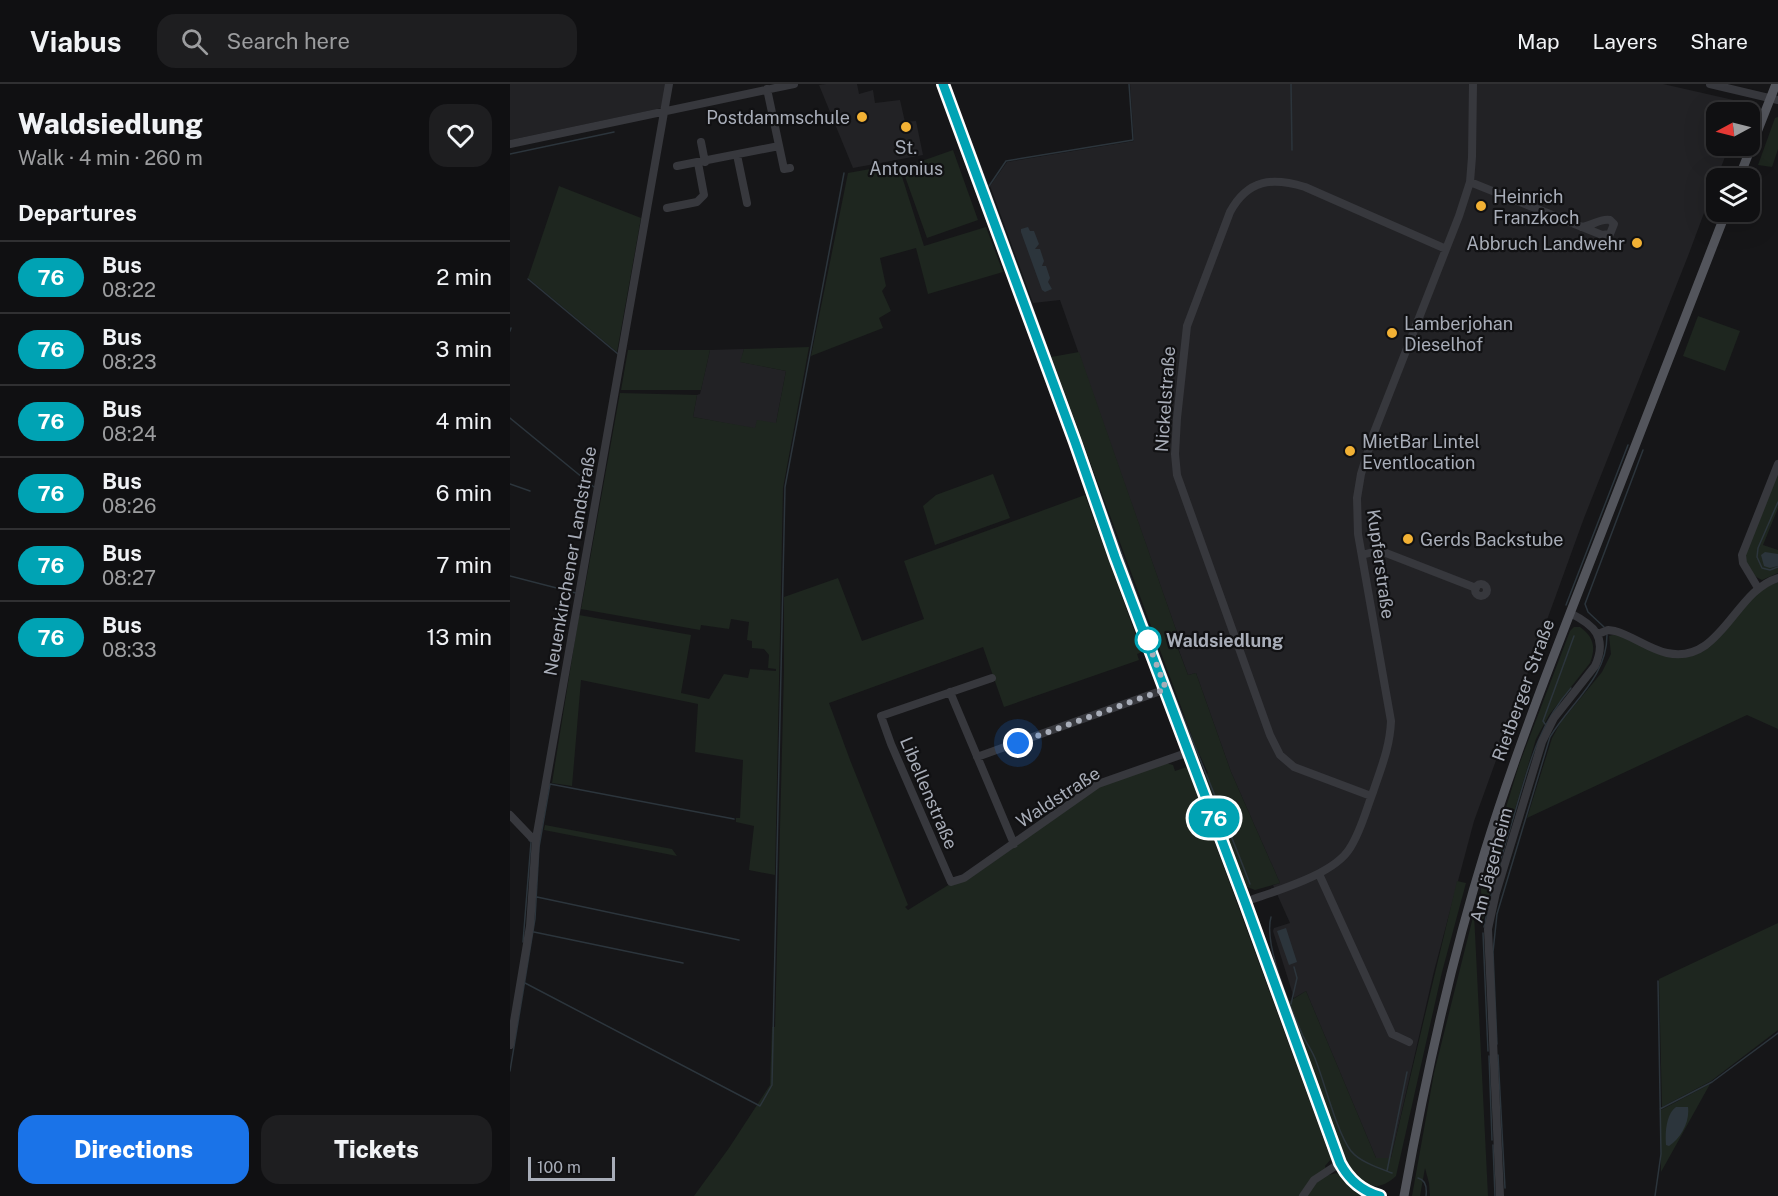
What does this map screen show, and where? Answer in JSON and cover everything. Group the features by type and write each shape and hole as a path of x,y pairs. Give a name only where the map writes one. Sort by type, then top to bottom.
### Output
{"main road":[{"path":"1743,168 1774,99 1776,84"},
{"name":"Rietberger Straße","path":"1404,1196 1435,1038 1468,907 1518,749 1722,222"}],"street":[{"name":"Neuenkirchener Landstraße","path":"510,1045 530,926 536,839 669,84"},
{"path":"510,144 765,88 794,84"},
{"path":"943,84 1115,557 1166,689 1340,1163 1345,1173 1360,1188 1381,1196"},
{"name":"Kupferstraße","path":"1245,902 1334,866 1350,849 1388,752 1391,721 1362,555 1357,498 1361,474 1373,435 1459,216 1470,182 1473,157 1473,84"},
{"path":"1710,84 1774,99"},
{"path":"765,88 784,169 790,168"},
{"path":"667,208 697,202 704,195 701,142"},
{"path":"677,166 779,146"},
{"path":"737,155 747,203"},
{"name":"Nickelstraße","path":"1371,796 1294,767 1280,755 1270,735 1177,475 1174,454 1184,345 1193,309 1230,212 1240,198 1262,183 1284,181 1305,187 1446,249"},
{"path":"1470,182 1582,227"},
{"path":"1758,588 1743,563 1742,555 1778,464"},
{"path":"1362,555 1373,552 1386,553 1476,588"},
{"path":"1570,613 1587,621 1598,634 1608,630 1615,631 1667,653 1678,654 1695,651 1711,642 1758,588 1778,578"},
{"name":"Am Jägerheim","path":"1500,1196 1488,941 1491,915 1542,742 1554,718 1595,666 1600,650 1598,634"},
{"path":"992,678 950,693 1014,844"},
{"path":"977,758 1166,689"},
{"name":"Libellenstraße","path":"950,693 881,716 951,882"},
{"name":"Waldstraße","path":"951,882 964,878 1098,784 1189,752"},
{"path":"510,815 532,838 536,839"},
{"path":"1319,874 1392,1034 1409,1042"},
{"path":"1303,1196 1314,1180 1340,1163"}],"shaded area":[{"path":"510,84 666,84 662,108 510,140"},
{"name":"Postdammschule","path":"857,84 859,94 873,90 875,103 900,100 905,122 916,121 923,155 853,168 819,85"},
{"path":"1130,84 1663,84 1742,102 1706,102 1706,156 1725,156 1721,168 1706,168 1706,208 1584,518 1474,821 1434,971 1391,1158 1376,1158 1306,991 1294,998 1273,931 1274,928 1290,923 1273,885 1280,883 1231,772 1196,673 1188,675 1177,645 1181,644 1060,300 1033,303 990,186 1007,162 1134,141"},
{"path":"1778,117 1778,149 1772,167 1758,165 1775,118"},
{"path":"953,150 978,220 927,238 902,168"},
{"path":"898,164 924,246 986,227 1003,272 928,294 916,248 880,258 886,286 882,291 891,311 879,318 883,328 811,356 848,173"},
{"path":"559,186 641,218 617,352 528,278"},
{"path":"1028,227 1030,231 1034,231 1039,244 1035,249 1040,249 1044,261 1042,266 1046,266 1050,278 1048,282 1052,289 1045,292 1042,290 1021,232 1021,229"},
{"path":"1698,316 1740,331 1725,371 1683,356"},
{"path":"809,347 783,488 775,875 749,870 754,826 736,822 736,818 740,818 743,760 695,752 698,704 581,680 572,786 552,783 579,615 691,635 681,693 709,699 724,674 748,678 750,669 776,671 776,669 768,668 769,655 764,649 752,648 752,641 747,640 749,622 731,619 729,629 701,625 700,630 581,609 620,393 697,395 693,417 755,428 757,420 776,423 786,371 740,362 744,349"},
{"path":"744,349 741,362 786,371 776,423 756,429 693,417 710,350"},
{"path":"628,350 710,350 701,390 621,390"},
{"path":"1079,352 1181,644 1177,646 1188,675 1196,673 1231,772 1280,883 1255,890 1247,887 1204,777 1208,773 1196,747 1051,357"},
{"path":"1778,469 1778,508 1763,545 1778,550 1778,573 1762,580 1748,570 1745,556 1751,531"},
{"path":"993,474 1010,518 935,545 923,506 936,495"},
{"path":"1085,495 1142,652 1137,654 1139,660 1004,707 983,647 829,703 908,905 905,907 908,910 950,884 966,881 1101,786 1166,763 1173,765 1175,771 1187,767 1331,1159 1325,1166 1328,1175 1337,1173 1361,1196 694,1196 770,1085 772,1027 775,1027 784,597 838,578 862,641 924,619 904,561"},
{"path":"1765,552 1778,554 1778,566 1770,568 1764,566 1761,555"},
{"path":"1778,582 1778,729 1747,715 1527,818 1552,738 1561,722 1602,672 1611,654 1609,636 1616,634 1653,651 1666,654 1692,655 1704,651 1715,642 1754,597"},
{"path":"1574,627 1580,627 1591,639 1592,658 1549,715 1536,739 1482,924 1481,889 1519,765 1570,631"},
{"path":"545,825 672,849 677,856 544,830"},
{"path":"1457,881 1466,883 1442,972 1396,1176 1381,1185 1366,1184 1354,1175 1344,1160 1285,1004 1306,991 1376,1158 1391,1158"},
{"path":"1474,913 1488,1196 1430,1196 1425,1168 1420,1196 1412,1196 1434,1073"},
{"path":"1778,923 1778,1030 1711,1081 1662,1107 1659,979"},
{"path":"1286,928 1297,962 1289,965 1277,931"},
{"path":"1710,1084 1661,1172 1661,1110"},
{"path":"1676,1107 1688,1107 1688,1118 1681,1134 1669,1146 1666,1145 1667,1124 1670,1114"}],"waterway":[{"path":"989,186 1006,161 1133,140 1129,84"},
{"path":"1291,84 1292,150"},
{"path":"951,118 1007,270"},
{"path":"510,154 614,132"},
{"path":"969,136 1158,652 1250,884"},
{"path":"525,983 760,1106 772,1085 785,487 844,173"},
{"path":"1008,275 1031,338"},
{"path":"528,279 618,354"},
{"path":"1047,380 1069,440"},
{"path":"510,418 594,487"},
{"path":"1566,605 1628,445"},
{"path":"1072,448 1087,489"},
{"path":"1604,627 1588,612 1585,604 1643,450"},
{"path":"510,484 530,491"},
{"path":"1089,494 1094,507"},
{"path":"1778,502 1758,548 1757,557 1762,568 1770,570 1778,567"},
{"path":"510,576 576,593"},
{"path":"1497,1044 1493,952 1497,914 1550,737 1595,677 1601,664 1607,635"},
{"path":"1545,724 1543,721 1574,636"},
{"path":"1484,927 1497,873 1534,750 1549,718 1571,688"},
{"path":"1188,765 1203,805"},
{"path":"510,1071 535,919 539,847 550,784 734,819"},
{"path":"1205,811 1244,917"},
{"path":"523,942 531,842 529,840"},
{"path":"537,897 739,940"},
{"path":"1271,917 1271,944 1285,994 1315,1058 1341,1133 1355,1155 1392,1173"},
{"path":"1247,925 1330,1153"},
{"path":"534,932 683,963"},
{"path":"1483,933 1488,1051"},
{"path":"1291,1004 1297,978 1294,967"},
{"path":"1655,1196 1661,1154 1658,981"},
{"path":"1660,1109 1712,1082 1778,1033"},
{"path":"1498,1055 1505,1188"},
{"path":"1489,1056 1492,1140"},
{"path":"1387,1171 1407,1072"},
{"path":"1493,1145 1495,1196"},
{"path":"1418,1178 1425,1185 1426,1196"}],"bus line":[{"name":"76","path":"943,84 1115,557 1340,1163 1345,1173 1360,1188 1380,1196"}],"place":[{"name":"Postdammschule","path":"862,117"},
{"name":"St. Antonius","path":"906,127"},
{"name":"Heinrich Franzkoch","path":"1481,206"},
{"name":"Abbruch Landwehr","path":"1637,243"},
{"name":"Lamberjohan Dieselhof","path":"1392,333"},
{"name":"MietBar Lintel Eventlocation","path":"1350,451"},
{"name":"Gerds Backstube","path":"1408,539"},
{"name":"Waldsiedlung","path":"1148,640"}],"route":[{"path":"1018,743 1166,689 1144,632 1148,640"}]}
